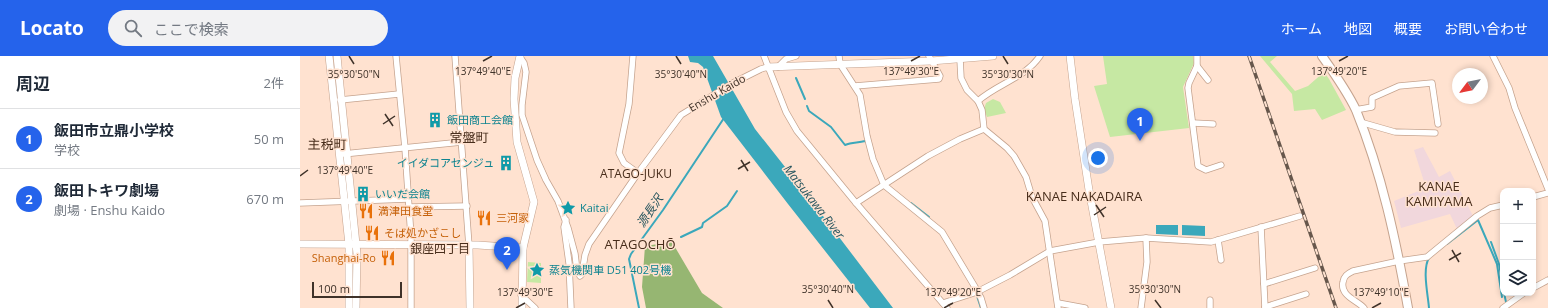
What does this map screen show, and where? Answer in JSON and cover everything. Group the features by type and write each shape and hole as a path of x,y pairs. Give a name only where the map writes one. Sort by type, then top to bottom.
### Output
{"main road":[{"path":"1322,56 1338,78 1360,122 1388,208 1408,308"}],"street":[{"path":"329,56 343,154 352,245 349,308"},
{"path":"336,56 343,154"},
{"path":"396,56 409,207 411,245 410,308"},
{"path":"455,56 467,206 470,308"},
{"path":"520,56 524,63 526,72 522,115 546,180 558,201 566,220 564,227 569,263 571,308"},
{"path":"520,56 515,78 514,99 516,135 523,166 534,202 523,248 521,295 522,308"},
{"path":"633,56 629,104 619,153 624,163 638,173"},
{"path":"764,56 786,112 798,131 856,203 947,308"},
{"path":"778,67 786,59 796,56"},
{"path":"839,56 840,64 860,95 867,136 873,159 884,185 942,232 981,298 984,308"},
{"path":"768,67 930,58 960,59 993,56"},
{"path":"978,101 987,93 1032,66 1040,56"},
{"path":"1070,56 1075,99 1111,308"},
{"path":"1197,56 1198,66 1208,80"},
{"path":"1493,56 1509,88 1515,108 1548,189"},
{"path":"855,86 939,79 940,76 930,58"},
{"path":"960,59 961,78 967,90 978,101 982,110 984,129 1007,148 1018,162 1026,176 1032,196 1045,220 1058,305 1085,308"},
{"path":"1198,66 1189,82 1188,88 1198,166 1206,170 1221,165"},
{"name":"Enshu Kaido","path":"566,220 575,254 577,271 580,276 582,274 585,255 589,244 638,173 681,115 733,83 760,69 768,67"},
{"path":"1355,110 1372,107 1372,98 1399,86 1432,83 1438,124"},
{"path":"340,100 399,94"},
{"path":"1360,122 1395,132 1435,133"},
{"path":"1193,123 1213,124"},
{"path":"856,203 928,156 960,139 984,129"},
{"path":"343,154 462,142"},
{"path":"1536,196 1548,193"},
{"path":"300,203 408,199"},
{"path":"409,207 467,206"},
{"path":"1364,308 1359,302 1347,296 1344,291 1343,280 1346,274 1353,271 1399,261 1427,257 1477,216 1490,208 1500,206"},
{"path":"943,303 977,292 1010,275 1050,251 1099,242 1146,238 1211,242 1300,216"},
{"path":"1261,227 1265,308 1306,294"},
{"path":"1141,308 1147,262 1146,238"},
{"path":"1218,240 1221,260"},
{"path":"300,244 523,248"},
{"path":"352,245 357,254 356,308"},
{"path":"1264,284 1315,268"},
{"path":"1536,286 1548,280"},
{"path":"521,295 535,308"},
{"path":"1503,308 1520,296"},
{"path":"1210,300 1210,308"}],"shaded area":[{"path":"1423,147 1439,177 1450,171 1473,216 1457,229 1450,214 1401,228 1394,201 1426,188 1414,150"}],"green space":[{"path":"1103,56 1193,56 1194,63 1183,87 1189,128 1110,137 1094,86 1107,84"},
{"path":"1260,56 1277,56 1270,62 1295,91 1308,86 1324,72 1346,110 1322,120 1315,109 1294,111 1292,94"},
{"path":"993,99 1000,102 1006,113 987,117 984,109 986,103"},
{"path":"672,242 702,293 723,308 646,308 642,287 645,246"},
{"path":"528,262 541,263 541,283 527,282"}],"water":[{"path":"688,56 713,56 755,129 893,308 870,308 721,117 703,67 698,63 690,62"},
{"path":"1156,225 1178,225 1178,235 1156,234"},
{"path":"1182,225 1205,226 1205,236 1182,235"}],"waterway":[{"path":"796,78 805,99"},
{"path":"807,106 809,111 831,127 845,145 850,143 866,142"},
{"name":"源長沢","path":"639,308 629,259 631,254 663,210 724,118"},
{"path":"681,237 702,227 703,223 727,206 737,191"},
{"path":"911,203 929,217"},
{"path":"1447,244 1478,220 1497,264 1502,297"},
{"path":"1491,242 1500,269"},
{"path":"1429,258 1426,269 1429,308"},
{"path":"977,296 981,308"},
{"path":"1505,296 1506,302"}],"railway":[{"path":"1249,56 1336,308"}],"place":[{"name":"飯田商工会館","path":"435,120"},
{"name":"飯田市立鼎小学校","path":"1140,141"},
{"name":"イイダコアセンジュ","path":"506,163"},
{"name":"いいだ会館","path":"363,194"},
{"name":"Kaitai","path":"568,208"},
{"name":"満津田食堂","path":"366,211"},
{"name":"三河家","path":"484,218"},
{"name":"そば処かざこし","path":"372,233"},
{"name":"Shanghai-Ro","path":"388,258"},
{"name":"飯田トキワ劇場","path":"507,270"},
{"name":"蒸気機関車 D51 402号機","path":"537,270"}],"district":[{"name":"常盤町","path":"469,137"},
{"name":"主税町","path":"327,144"},
{"name":"ATAGO-JUKU","path":"636,174"},
{"name":"KANAE KAMIYAMA","path":"1439,194"},
{"name":"KANAE NAKADAIRA","path":"1084,196"},
{"name":"ATAGOCHŌ","path":"640,244"},
{"name":"銀座四丁目","path":"440,249"}],"water label":[{"name":"Matsukawa River","path":"814,202"}]}
